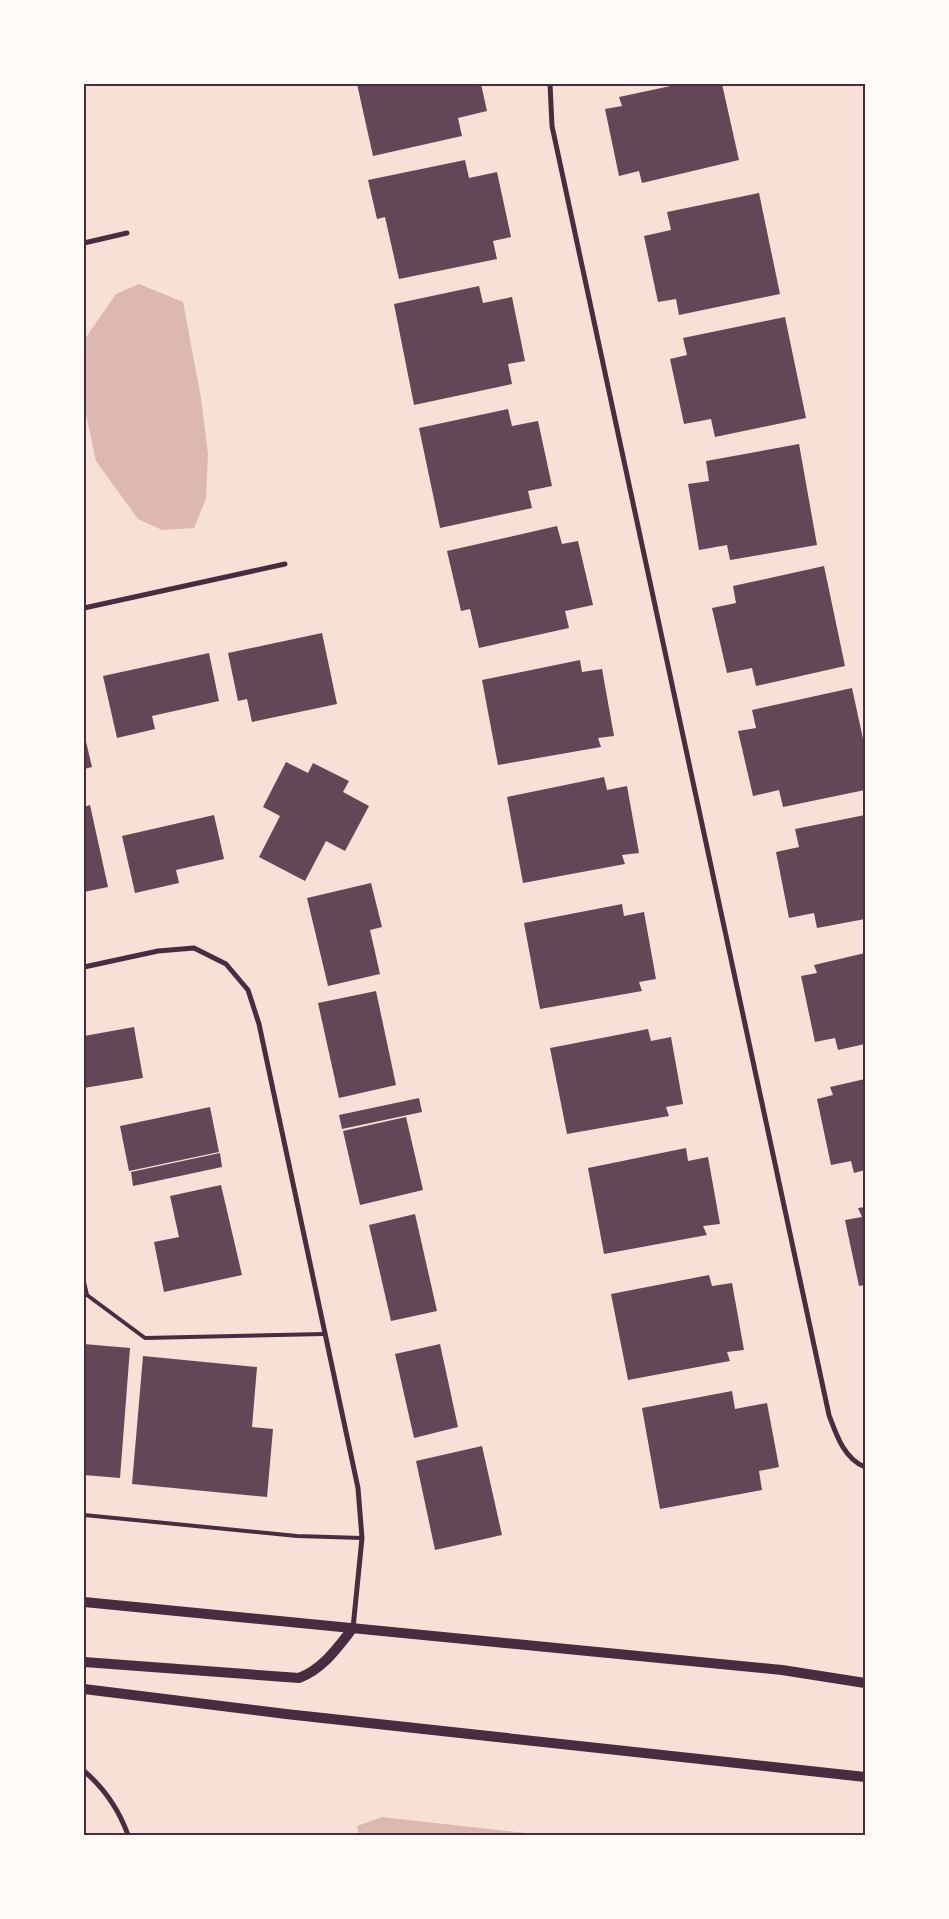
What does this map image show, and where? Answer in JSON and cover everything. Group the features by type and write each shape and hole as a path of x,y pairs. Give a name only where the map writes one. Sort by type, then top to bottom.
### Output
{"main road":[{"path":"84,1602 782,1670 865,1683"},
{"path":"84,1662 299,1678 313,1673 325,1662 353,1628"},
{"path":"84,1689 286,1714 865,1777"}],"street":[{"path":"550,84 549,99 554,136 829,1414 842,1445 850,1458 865,1467"},
{"path":"84,243 127,233"},
{"path":"84,608 285,564"},
{"path":"84,967 158,951 194,948 226,964 248,990 259,1024 358,1488 362,1538 353,1628"},
{"path":"84,1771 99,1784 123,1822 128,1835"}],"lane":[{"path":"84,1282 85,1295 145,1338 325,1334"},
{"path":"84,1515 297,1536 362,1538"}],"shaded area":[{"path":"139,284 183,302 201,398 208,454 206,499 194,528 162,530 138,519 96,461 84,405 84,340 116,294"},
{"path":"382,1817 544,1835 359,1835 357,1826"}],"building":[{"path":"357,84 481,84 487,111 458,118 462,136 373,156"},
{"path":"680,84 722,84 739,160 642,183 639,171 619,176 605,109 622,106 619,97"},
{"path":"465,160 469,178 497,172 511,237 493,241 497,259 399,279 385,217 377,219 368,180"},
{"path":"759,193 780,294 679,315 676,299 658,302 644,236 671,230 667,212"},
{"path":"479,286 483,303 512,297 525,361 508,364 512,384 414,405 394,304"},
{"path":"785,317 806,418 715,437 711,419 684,424 670,359 687,355 683,338"},
{"path":"508,409 512,426 538,421 552,486 528,491 532,508 440,528 419,428"},
{"path":"799,444 817,545 730,560 727,545 699,550 688,484 709,481 706,461"},
{"path":"557,526 562,544 578,541 593,605 565,611 569,628 479,648 470,609 461,611 447,551"},
{"path":"824,566 845,666 756,686 752,668 727,673 712,608 736,603 733,586"},
{"path":"322,633 337,704 252,722 247,699 238,701 228,653"},
{"path":"209,653 219,701 152,716 155,729 117,738 103,676"},
{"path":"580,660 582,672 602,669 614,736 598,738 601,747 498,765 482,680"},
{"path":"852,688 865,748 865,790 783,807 779,790 753,796 738,731 756,728 752,710"},
{"path":"84,733 92,767 84,769"},
{"path":"286,762 308,773 313,763 349,781 343,792 369,806 345,851 326,841 305,881 259,857 280,816 263,807"},
{"path":"604,777 607,790 627,786 639,853 622,855 625,864 523,883 507,797"},
{"path":"90,805 108,887 84,892 84,807"},
{"path":"214,815 224,859 176,870 179,883 135,893 122,836"},
{"path":"865,815 865,919 817,928 814,913 789,918 776,852 799,847 795,829"},
{"path":"371,883 382,927 370,930 380,974 328,986 307,898"},
{"path":"622,904 624,916 644,912 656,979 639,982 642,991 540,1009 524,923"},
{"path":"865,953 865,1044 838,1050 835,1038 815,1042 801,976 817,973 814,965"},
{"path":"376,991 396,1085 339,1098 318,1003"},
{"path":"134,1027 143,1078 84,1088 84,1036"},
{"path":"648,1029 651,1041 671,1037 683,1104 666,1107 669,1116 567,1134 550,1048"},
{"path":"865,1079 865,1170 854,1173 851,1161 831,1165 817,1099 833,1095 830,1087"},
{"path":"419,1098 422,1112 342,1129 339,1115"},
{"path":"210,1107 219,1152 129,1171 120,1126"},
{"path":"406,1117 423,1190 360,1205 343,1131"},
{"path":"686,1148 688,1161 708,1157 720,1224 703,1226 707,1235 604,1254 588,1168"},
{"path":"220,1153 222,1167 133,1186 131,1172"},
{"path":"221,1185 242,1275 164,1292 154,1242 179,1237 170,1196"},
{"path":"865,1207 865,1285 859,1286 845,1220 862,1217 858,1208"},
{"path":"415,1214 437,1311 391,1321 369,1225"},
{"path":"709,1275 712,1286 732,1283 744,1350 727,1352 730,1361 628,1380 611,1294"},
{"path":"84,1344 130,1348 120,1478 84,1475"},
{"path":"440,1344 458,1427 414,1438 395,1354"},
{"path":"143,1356 257,1367 252,1427 273,1429 267,1497 132,1484"},
{"path":"732,1391 735,1409 767,1403 779,1467 759,1471 762,1490 660,1509 642,1408"},
{"path":"482,1446 502,1535 435,1550 416,1461"}]}
